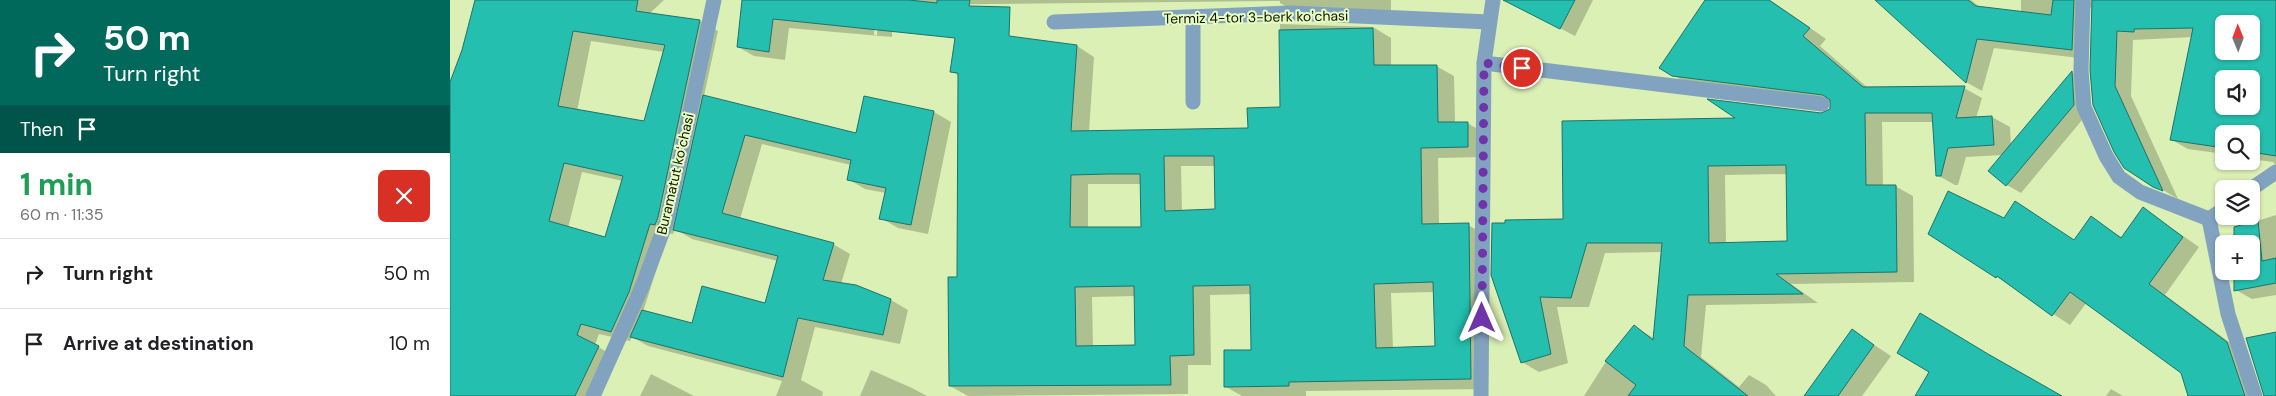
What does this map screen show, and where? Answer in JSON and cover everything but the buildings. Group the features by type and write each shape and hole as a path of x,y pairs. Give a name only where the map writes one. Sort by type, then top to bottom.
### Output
{"street":[{"name":"Buramatut koʻchasi","path":"593,396 642,287 667,220 714,0"},
{"path":"1481,396 1484,63 1493,0"},
{"path":"2083,0 2081,70 2084,107 2106,156 2119,177 2140,192 2209,219"},
{"name":"Termiz 4-tor 3-berk koʼchasi","path":"1054,22 1290,13 1489,22"},
{"path":"1193,17 1193,102"},
{"path":"1484,63 1822,104"},
{"path":"2260,184 2276,172"},
{"path":"2209,219 2215,215"},
{"path":"2209,219 2228,314 2255,396"}],"route":[{"path":"1482,318 1484,63 1522,68"}]}
